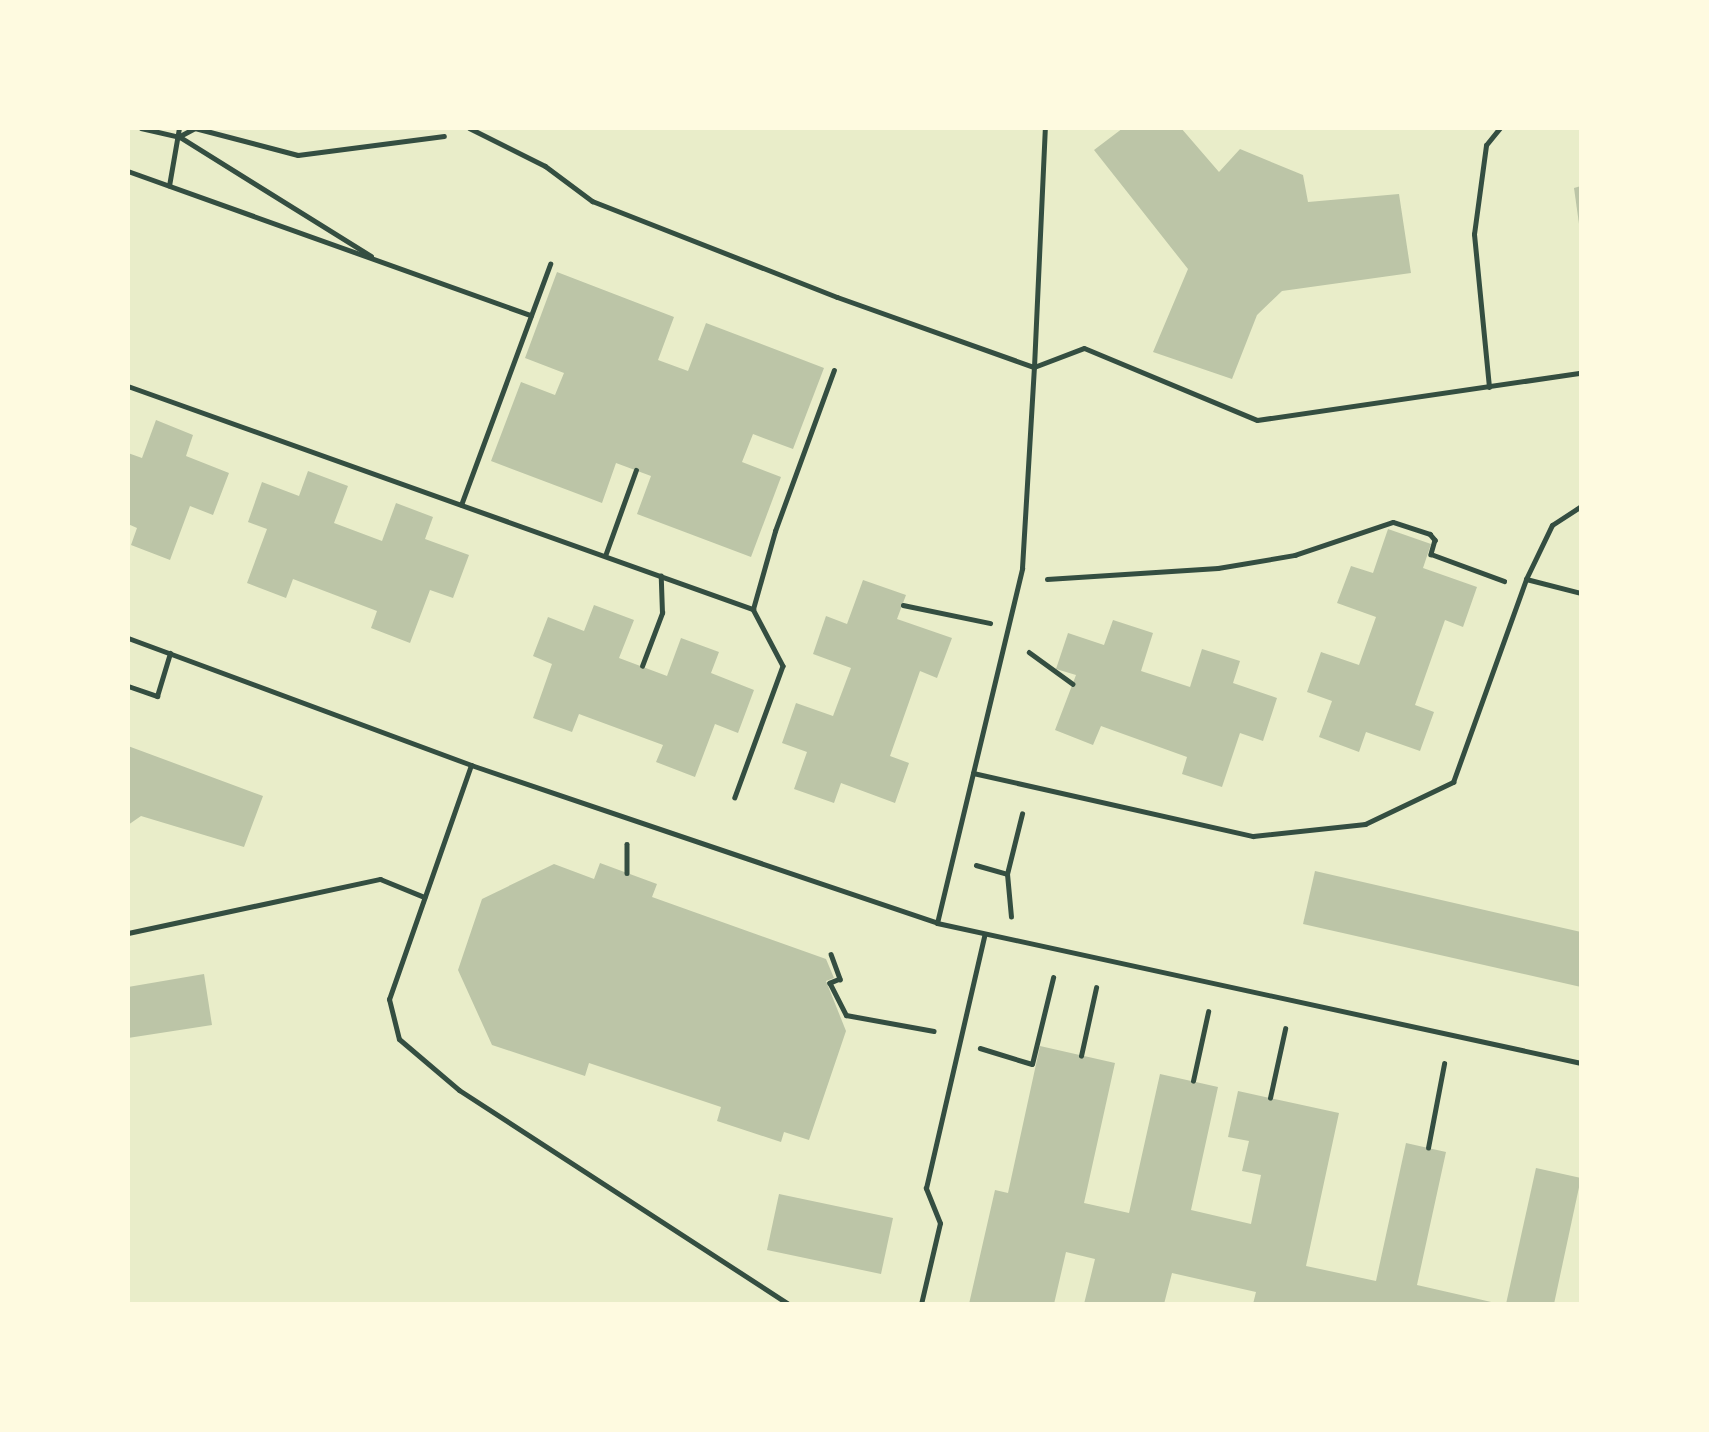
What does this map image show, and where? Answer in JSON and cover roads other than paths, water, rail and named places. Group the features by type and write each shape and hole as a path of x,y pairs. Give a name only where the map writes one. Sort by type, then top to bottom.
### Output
{"lane":[{"path":"470,128 545,166 592,201 837,297 1034,367 1084,348 1257,421 1581,373"},
{"path":"937,923 1022,568 1045,128"},
{"path":"1489,387 1474,234 1486,145 1500,128"},
{"path":"973,774 1253,836 1365,824 1453,782 1526,579 1552,525 1581,506"},
{"path":"1526,579 1581,593"},
{"path":"128,638 471,765 937,923 984,936 1581,1063"},
{"path":"128,686 157,696 170,653"},
{"path":"471,765 389,999 399,1039 459,1090 789,1304"},
{"path":"128,933 380,878 425,897"},
{"path":"921,1304 940,1223 926,1188 984,936"}]}
